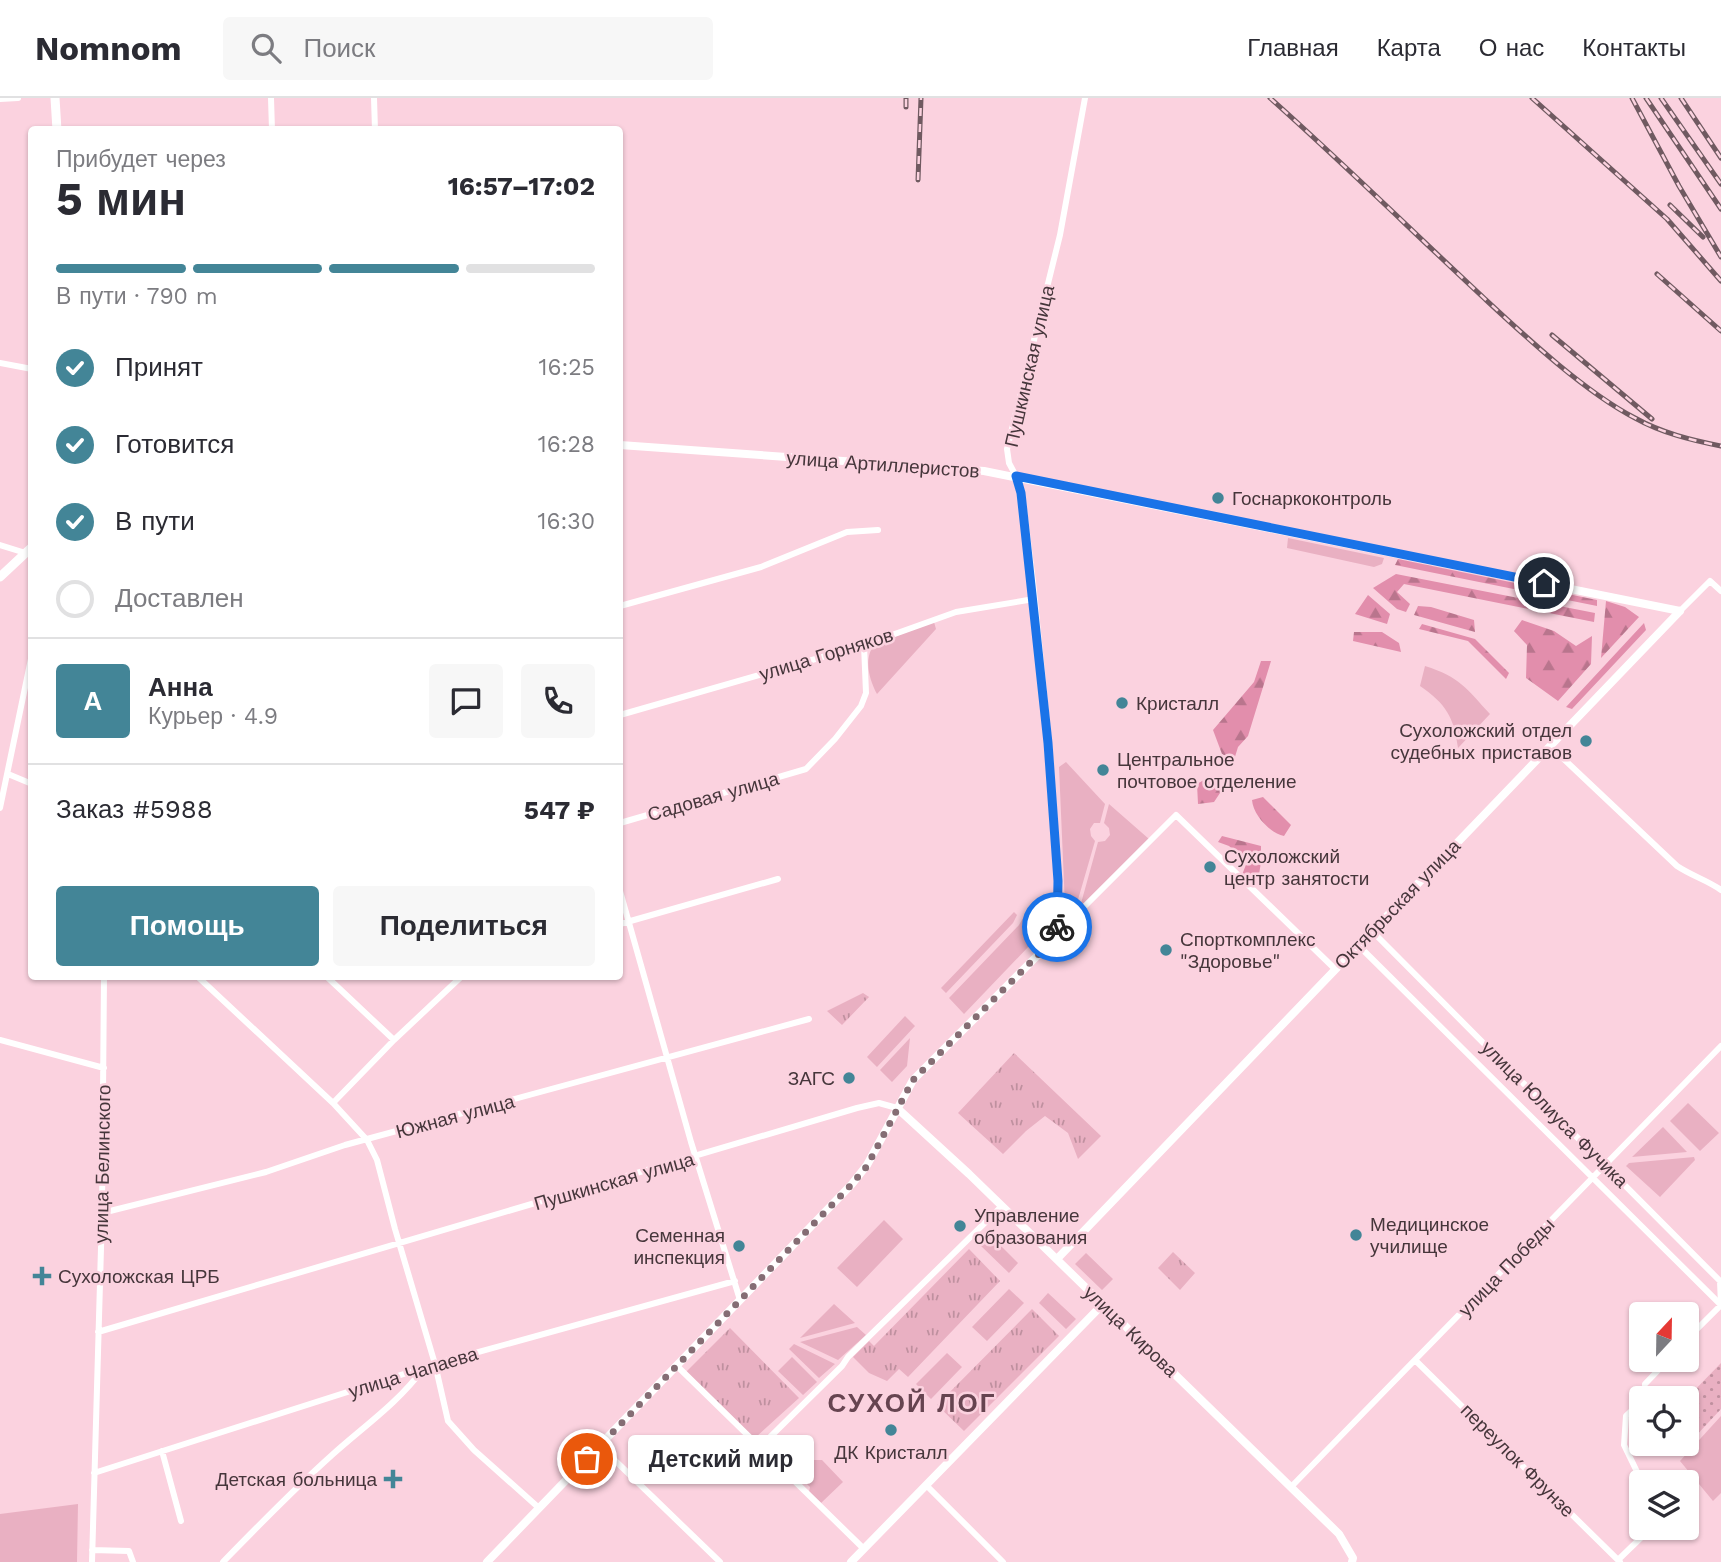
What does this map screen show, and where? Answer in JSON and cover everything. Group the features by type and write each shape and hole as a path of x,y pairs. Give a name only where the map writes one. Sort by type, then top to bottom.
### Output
{"main road":[{"path":"55,98 57,126"},
{"path":"0,577 28,553"}],"street":[{"path":"0,99 18,98"},
{"path":"271,98 272,126"},
{"path":"374,98 375,126"},
{"name":"Пушкинская улица","path":"1057,927 1058,881 1034,599 1021,493 1009,463 1007,449 1060,235 1084,98"},
{"path":"0,363 28,368"},
{"name":"улица Артиллеристов","path":"623,445 955,467 1016,476 1680,611"},
{"path":"623,605 761,568 847,532 878,530"},
{"path":"0,545 28,551"},
{"name":"Октябрьская улица","path":"1057,1259 1680,611 1710,581 1721,591"},
{"name":"улица Горняков","path":"623,714 864,645 956,612 1034,599"},
{"name":"Садовая улица","path":"623,822 806,769 835,739 861,706 866,693 864,645"},
{"path":"0,808 28,674"},
{"path":"1551,747 1677,866 1721,890"},
{"path":"8,774 28,782"},
{"path":"487,1562 852,1184 867,1166 913,1080 1040,953 1057,927 1072,919 1176,815 1335,969"},
{"path":"623,923 778,879"},
{"path":"623,903 695,1157 740,1300"},
{"name":"улица Юлиуса Фучика","path":"1372,931 1720,1281 1721,1306"},
{"name":"улица Юлиуса Фучика","path":"1358,945 1721,1306"},
{"name":"улица Белинского","path":"92,1562 102,1213 104,980"},
{"path":"201,980 333,1103 367,1140 377,1160 435,1364 443,1410 455,1431 539,1508"},
{"path":"330,980 394,1040"},
{"path":"333,1103 456,980"},
{"name":"Южная улица","path":"102,1213 266,1172 367,1140 810,1019"},
{"path":"0,1040 104,1068"},
{"name":"улица Победы","path":"1291,1487 1721,1046"},
{"name":"Пушкинская улица","path":"99,1332 857,1108 879,1103 897,1108"},
{"name":"улица Кирова","path":"897,1108 1057,1259 1339,1534 1353,1561"},
{"path":"759,1448 1002,1206"},
{"name":"улица Чапаева","path":"94,1472 435,1364 734,1281"},
{"path":"851,1562 1103,1304"},
{"path":"1699,1327 1721,1306"},
{"name":"переулок Фрунзе","path":"1415,1360 1619,1561"},
{"path":"677,1366 864,1549"},
{"path":"223,1562 297,1486 407,1391 424,1368"},
{"path":"1645,1386 1656,1372"},
{"path":"1629,1413 1626,1416 1624,1445 1629,1455"},
{"path":"600,1446 720,1562"},
{"path":"163,1451 181,1521"},
{"path":"926,1485 1003,1562"},
{"path":"1619,1561 1639,1540"},
{"path":"92,1550 129,1551 132,1562"}],"green space":[{"path":"1288,538 1384,558 1382,564 1374,567 1287,548"},
{"path":"1398,559 1597,600 1597,606 1395,565"},
{"path":"1396,574 1595,613 1594,622 1404,584 1397,592 1410,604 1406,612 1397,609 1373,588"},
{"path":"1368,595 1390,614 1387,624 1355,614"},
{"path":"1606,601 1625,607 1639,617 1601,658"},
{"path":"1418,606 1431,607 1474,620 1475,632 1414,615"},
{"path":"1522,620 1554,631 1576,646 1592,636 1591,664 1558,701 1526,678 1527,645 1514,631"},
{"path":"934,622 936,629 877,694 868,662 875,644"},
{"path":"1644,623 1646,630 1572,709 1566,707"},
{"path":"1422,624 1475,639 1509,673 1506,679 1468,641 1419,629"},
{"path":"1354,632 1382,632 1399,643 1401,652 1353,641"},
{"path":"1261,661 1271,661 1248,736 1238,747 1234,760 1222,754 1213,730 1254,682"},
{"path":"1425,666 1455,679 1490,714 1458,748 1447,712 1420,686"},
{"path":"1066,762 1105,804 1100,823 1094,823 1090,829 1095,841 1075,910 1069,910 1065,906 1059,767"},
{"path":"1209,777 1224,787 1214,802 1198,804 1197,784"},
{"path":"1263,797 1291,825 1284,836 1268,827 1255,812 1252,800"},
{"path":"1109,804 1149,839 1080,907 1098,842 1105,841 1110,835 1109,828 1104,823"},
{"path":"1222,836 1261,846 1258,881 1242,875 1247,862 1229,846 1218,842"},
{"path":"1014,912 1017,915 1013,923 946,993 941,988"},
{"path":"1026,913 1040,928 1030,945 964,1014 949,998 1019,925"},
{"path":"863,993 869,997 842,1025 827,1011"},
{"path":"905,1016 915,1026 877,1067 867,1057"},
{"path":"910,1038 907,1066 892,1082 880,1070"},
{"path":"1014,1053 1101,1136 1078,1159 1068,1133 1045,1116 1003,1154 958,1113"},
{"path":"1688,1103 1719,1133 1700,1151 1670,1121"},
{"path":"1663,1127 1687,1152 1632,1157"},
{"path":"1694,1157 1695,1160 1660,1197 1626,1166 1629,1163"},
{"path":"884,1220 903,1239 857,1287 837,1268"},
{"path":"991,1236 1018,1263 1009,1273 981,1246"},
{"path":"969,1249 1000,1281 908,1377 899,1369 887,1381 869,1373 853,1357 869,1341 874,1346"},
{"path":"1173,1252 1195,1273 1180,1290 1158,1268"},
{"path":"1086,1253 1113,1279 1102,1290 1075,1264"},
{"path":"1009,1289 1024,1303 987,1341 972,1327"},
{"path":"1048,1293 1076,1319 1066,1329 1039,1303"},
{"path":"834,1304 855,1323 800,1338"},
{"path":"1032,1309 1059,1336 964,1431 937,1405"},
{"path":"857,1327 866,1335 838,1360 800,1342"},
{"path":"730,1328 799,1398 756,1437 751,1436 686,1372"},
{"path":"794,1344 835,1364 819,1378 789,1349"},
{"path":"947,1353 962,1367 931,1399 916,1384"},
{"path":"792,1357 817,1382 803,1395 778,1371"},
{"path":"1721,1363 1721,1409 1699,1433 1699,1386"},
{"path":"1721,1416 1721,1493 1713,1501 1699,1484 1699,1470 1687,1470 1680,1461 1685,1456 1699,1456 1699,1440"},
{"path":"769,1446 802,1460 822,1460 843,1482 821,1503 809,1492 810,1487 804,1481 799,1482 765,1450"},
{"path":"78,1504 77,1562 0,1562 0,1514"}],"railway":[{"path":"906,98 906,107"},
{"path":"918,180 921,98"},
{"path":"1270,98 1501,314 1596,394 1656,428 1721,446"},
{"path":"1532,98 1667,219 1721,281"},
{"path":"1632,98 1721,257"},
{"path":"1646,98 1721,209"},
{"path":"1661,98 1721,184"},
{"path":"1681,98 1721,158"},
{"path":"1670,205 1703,237"},
{"path":"1657,274 1721,331"},
{"path":"1552,335 1652,419"}],"way so far":[{"path":"587,1459 852,1184 867,1166 913,1080 1040,953 1057,927"}],"place":[{"name":"Госнаркоконтроль","path":"1218,498"},
{"name":"Кристалл","path":"1122,703"},
{"name":"Сухоложский отдел судебных приставов","path":"1586,741"},
{"name":"Центральное почтовое отделение","path":"1103,770"},
{"name":"Сухоложский центр занятости","path":"1210,867"},
{"name":"Спорткомплекс \"Здоровье\"","path":"1166,950"},
{"name":"ЗАГС","path":"849,1078"},
{"name":"Управление образования","path":"960,1226"},
{"name":"Медицинское училище","path":"1356,1235"},
{"name":"Семенная инспекция","path":"739,1246"},
{"name":"Сухоложская ЦРБ","path":"42,1276"},
{"name":"ДК Кристалл","path":"891,1430"},
{"name":"Детский мир","path":"587,1459"},
{"name":"Детская больница","path":"393,1479"}],"district":[{"name":"СУХОЙ ЛОГ","path":"912,1403"}],"route":[{"path":"1057,927 1058,881 1042,678 1021,493 1016,476 1544,583"}]}
